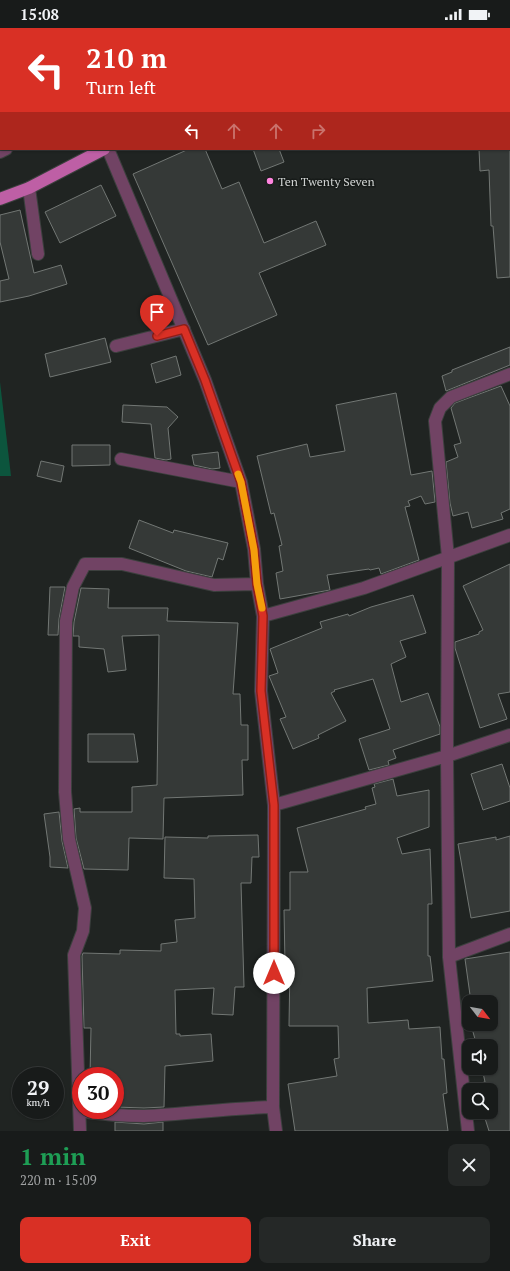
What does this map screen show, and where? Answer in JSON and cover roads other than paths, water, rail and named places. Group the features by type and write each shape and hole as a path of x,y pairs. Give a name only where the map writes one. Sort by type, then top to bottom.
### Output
{"main road":[{"path":"0,199 29,188 102,150"}],"street":[{"path":"108,150 205,380 241,482 254,550 257,584 263,616 261,691 274,805 273,1107 276,1131"},
{"path":"29,188 38,254"},
{"path":"116,346 184,329"},
{"path":"468,1131 449,957 446,756 448,557 435,421 440,408 451,396 510,374"},
{"path":"121,458 241,482"},
{"path":"263,616 364,588 510,535"},
{"path":"78,1067 74,955 83,931 86,908 69,839 65,792 66,621 73,587 85,564 122,564 214,585 257,584"},
{"path":"274,805 446,756 510,735"},
{"path":"449,957 510,934"},
{"path":"124,1115 144,1116 273,1107"},
{"path":"80,1119 80,1131"}],"place":[{"name":"Ten Twenty Seven","path":"270,181"}]}
